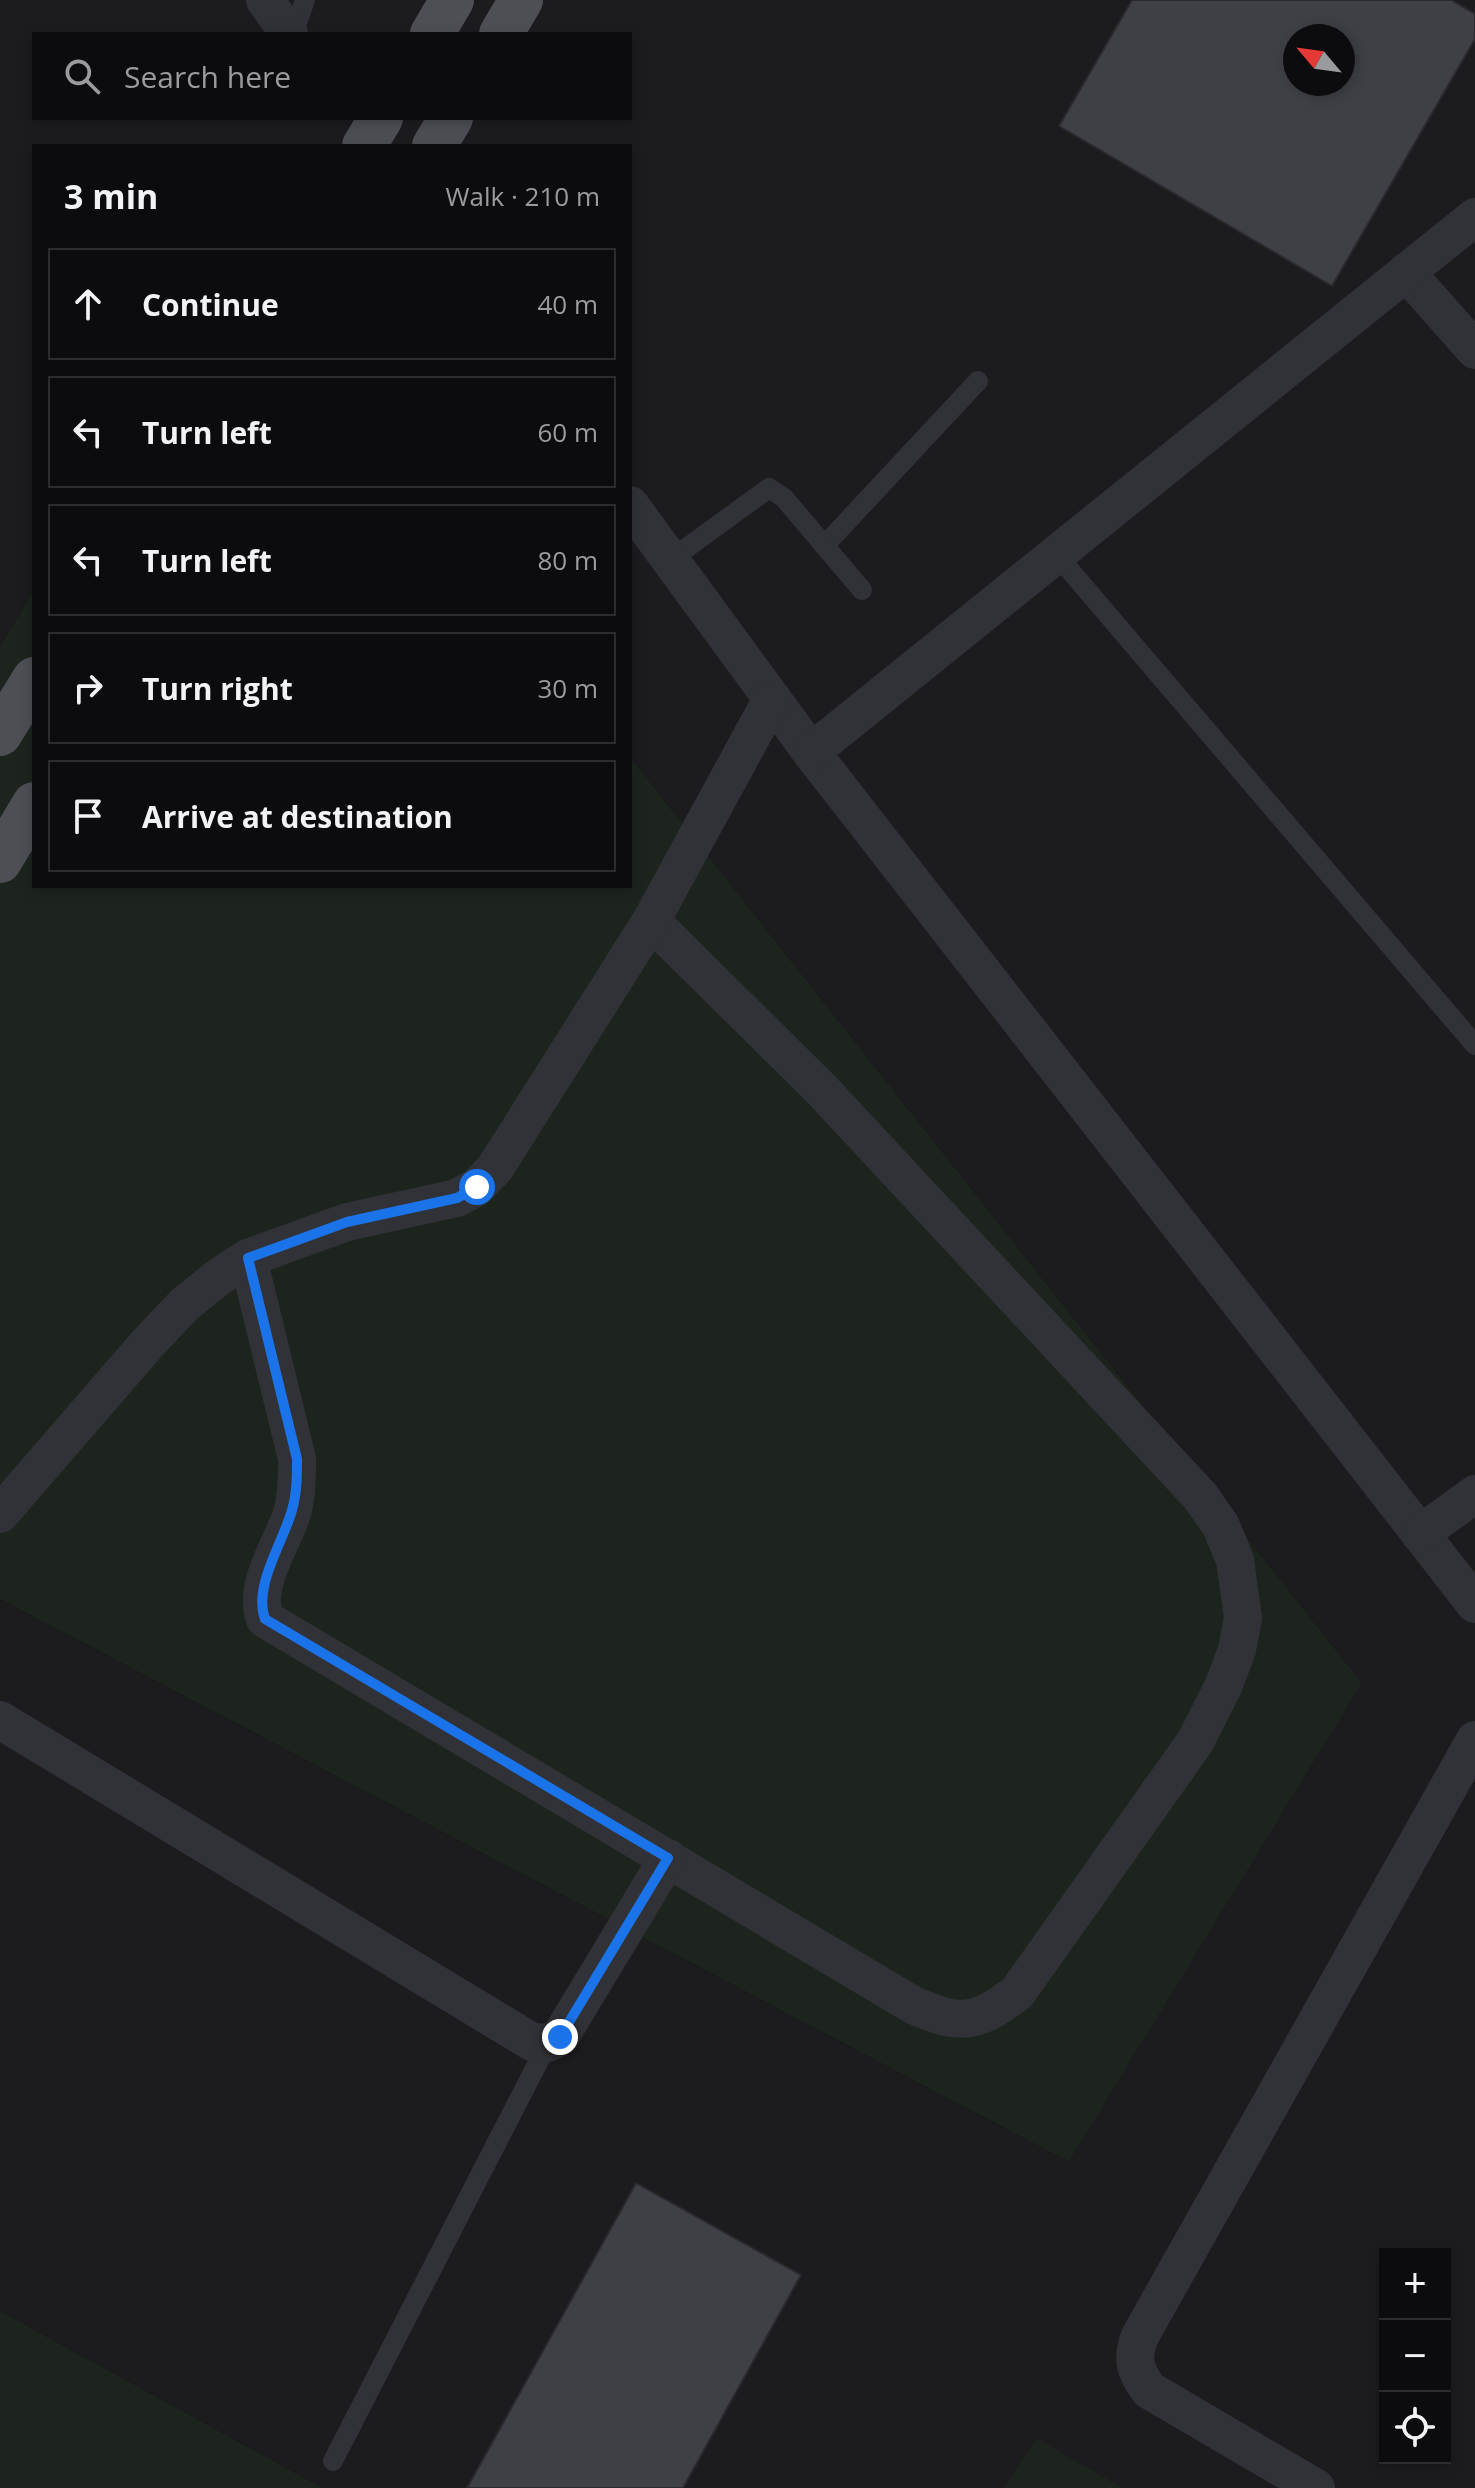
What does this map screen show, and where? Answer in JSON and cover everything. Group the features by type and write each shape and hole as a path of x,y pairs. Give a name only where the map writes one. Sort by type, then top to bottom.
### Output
{"main road":[{"path":"433,32 452,0"},
{"path":"502,32 521,0"},
{"path":"435,144 450,120"},
{"path":"0,734 32,682"},
{"path":"0,861 32,807"}],"street":[{"path":"265,0 289,32"},
{"path":"811,752 1475,217"},
{"path":"1406,272 1475,350"},
{"path":"632,508 811,752 1475,1604"},
{"path":"0,1514 185,1304 220,1276 248,1258 347,1222 457,1198 477,1187 495,1168 651,921 772,699"},
{"path":"248,1258 297,1459 293,1509 263,1589 260,1605 265,1619 913,2005 941,2017 966,2020 991,2012 1017,1993 1195,1742 1237,1650 1243,1618 1235,1560 1221,1526 1200,1496 821,1089 651,921"},
{"path":"1420,1534 1475,1494"},
{"path":"0,1720 532,2042 548,2043 560,2037 668,1858"},
{"path":"1316,2488 1149,2390 1137,2374 1133,2354 1140,2336 1475,1740"}],"lane":[{"path":"292,32 305,0"},
{"path":"824,546 978,381"},
{"path":"670,560 769,488 784,498 862,590"},
{"path":"1056,554 1475,1045"},
{"path":"333,2461 548,2043"}],"shaded area":[{"path":"0,0 1475,0 1475,2488 1123,2488 1036,2439 1004,2488 323,2488 0,2311 0,1599 1069,2162 1362,1683 632,760 632,144 32,144 32,592 0,647"},
{"path":"32,592 32,888 632,888 632,760 1362,1683 1069,2162 0,1599 0,647"},
{"path":"0,2311 323,2488 0,2488"},
{"path":"1036,2438 1123,2488 1004,2488"}],"building":[{"path":"1132,0 1451,0 1475,14 1475,39 1332,286 1059,126"},
{"path":"636,2183 801,2275 683,2488 467,2488"}],"route":[{"path":"477,1187 457,1198 347,1222 248,1258 297,1459 293,1509 260,1605 265,1619 668,1858 560,2037"}]}
